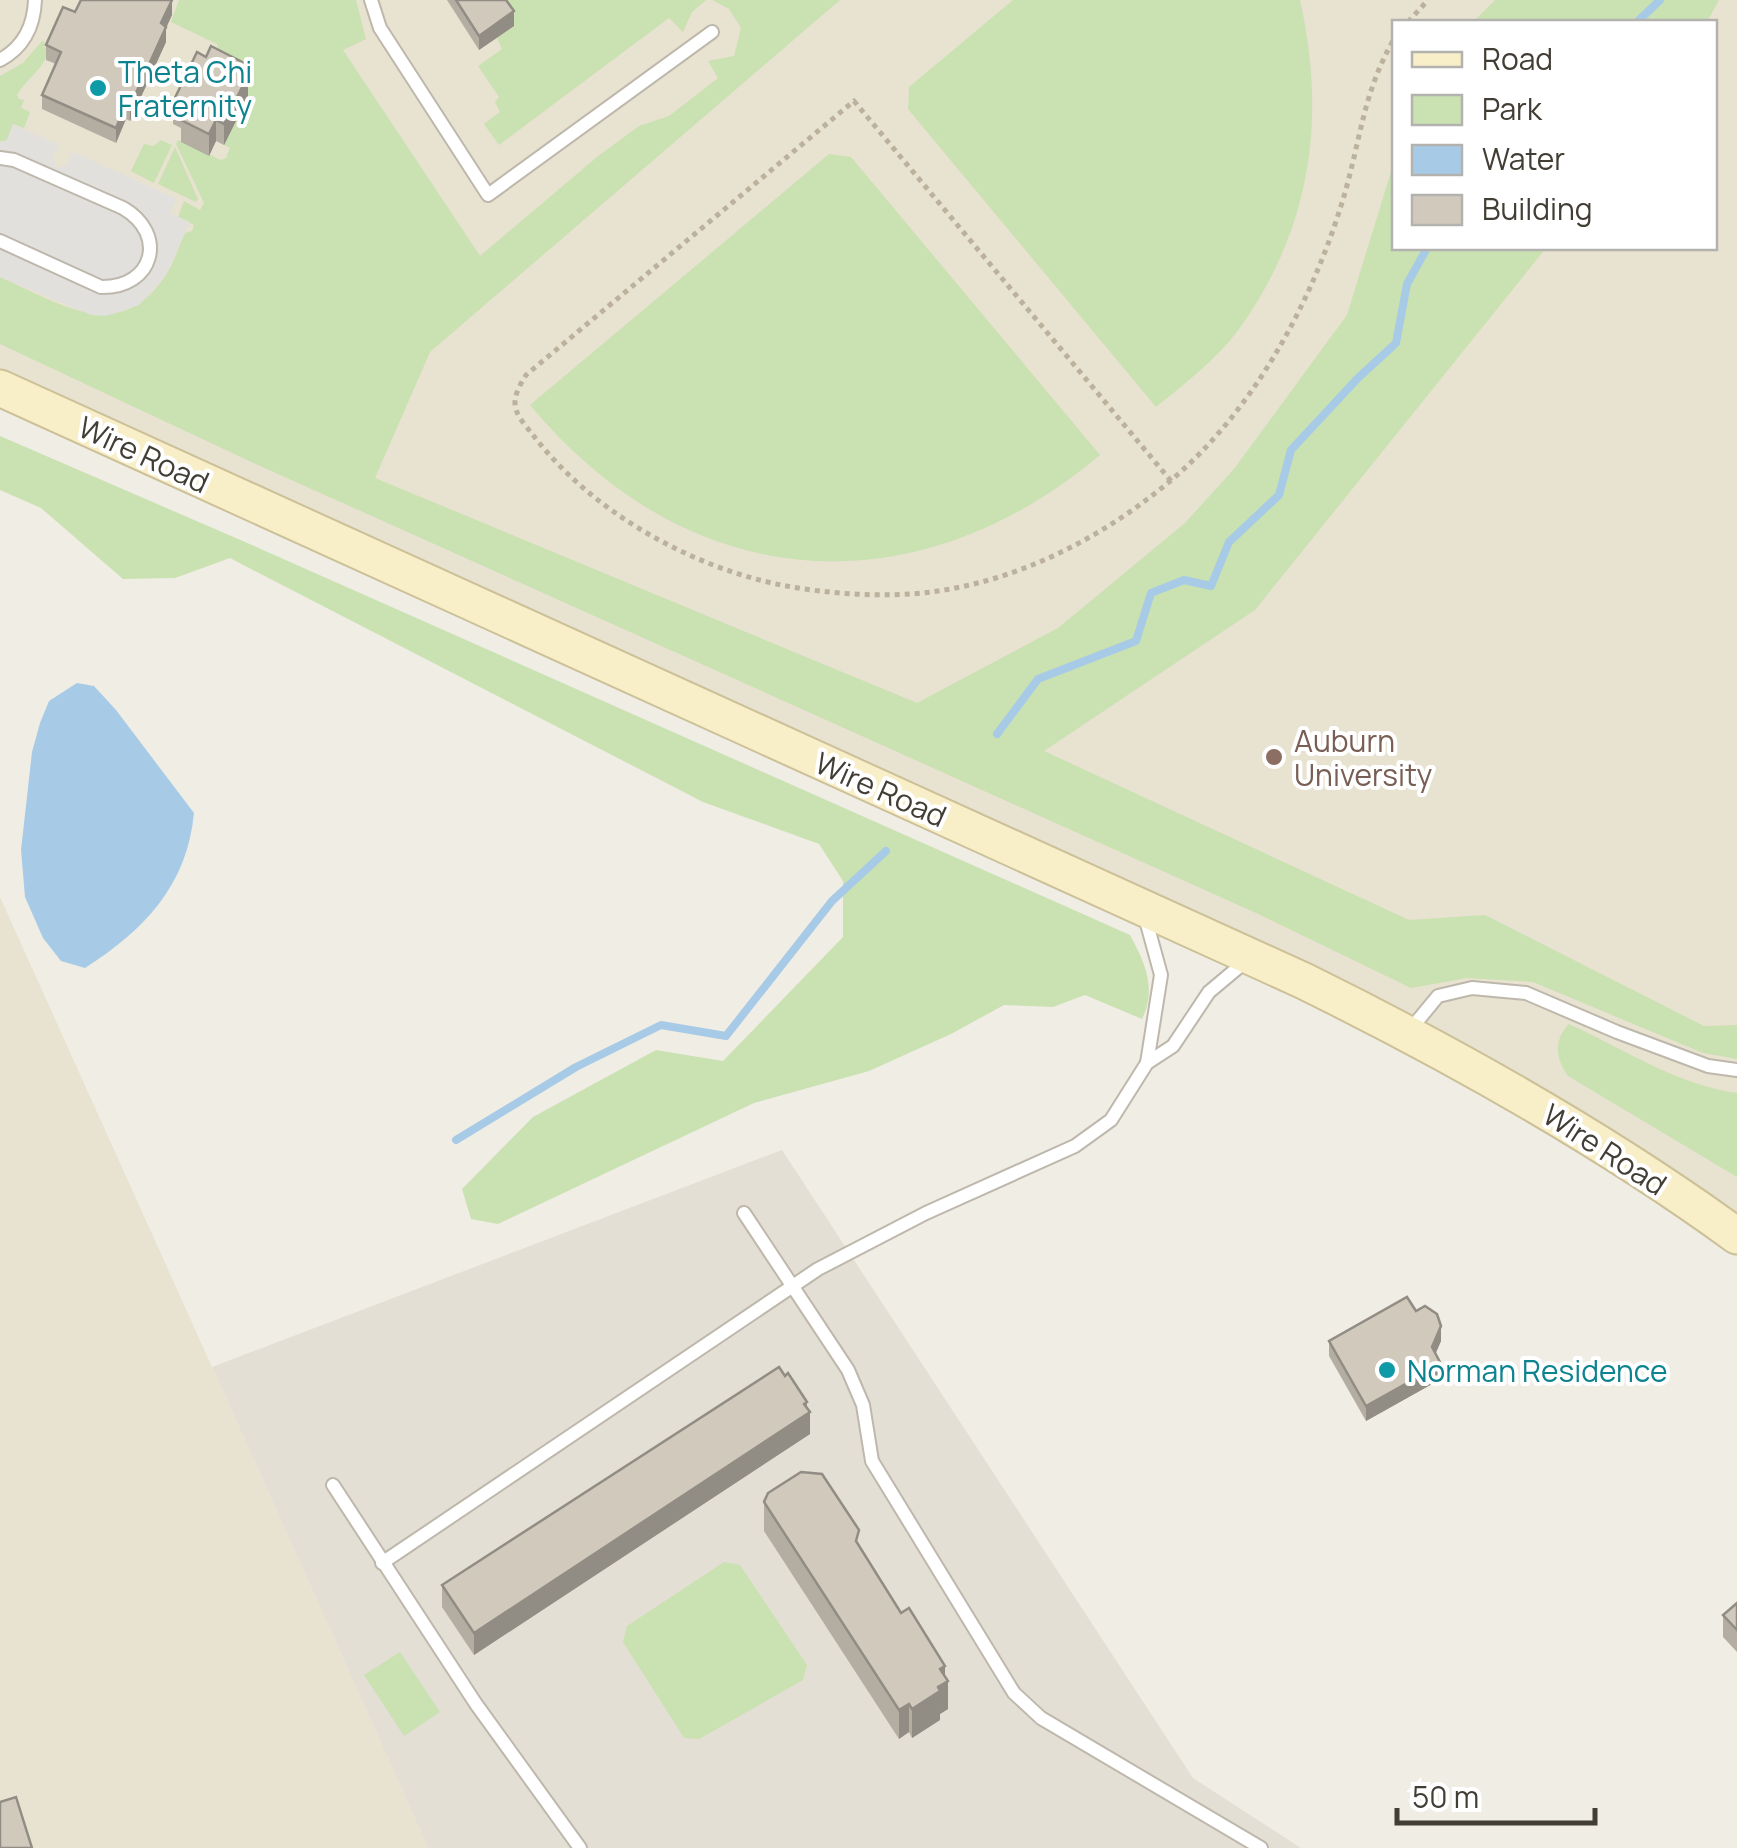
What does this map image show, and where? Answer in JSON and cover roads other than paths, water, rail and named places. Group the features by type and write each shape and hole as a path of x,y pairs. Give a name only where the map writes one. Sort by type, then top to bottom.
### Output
{"street":[{"name":"Wire Road","path":"0,388 1142,906 1408,1032 1558,1116 1737,1236"}],"lane":[{"path":"0,60 26,38 34,18 35,0"},
{"path":"372,0 380,28 488,196 712,32"},
{"path":"0,158 14,160 136,216 146,228 150,243 149,258 131,282 101,287 0,241"},
{"path":"382,1562 818,1268 1075,1146 1111,1120 1147,1063 1161,975 1142,906"},
{"path":"1147,1063 1174,1046 1209,992 1251,956"},
{"path":"1408,1032 1438,996 1472,988 1526,993 1690,1060 1737,1070"},
{"path":"744,1213 848,1370 862,1405 872,1461 1014,1693 1040,1718 1261,1848"},
{"path":"333,1485 476,1704 580,1848"}],"water":[{"path":"77,683 94,686 116,710 194,813 182,863 159,904 126,938 85,968 61,961 43,938 25,897 21,850 32,752 40,723 49,701"}],"waterway":[{"path":"1639,20 1660,0"},
{"path":"997,734 1038,679 1136,641 1151,593 1184,580 1211,586 1229,542 1279,495 1291,450 1396,343 1407,284 1426,250"},
{"path":"456,1140 576,1067 661,1025 726,1036 832,901 886,851"}],"place":[{"name":"Theta Chi Fraternity","path":"98,88"},
{"name":"Auburn University","path":"1274,757"},
{"name":"Norman Residence","path":"1387,1370"}]}
